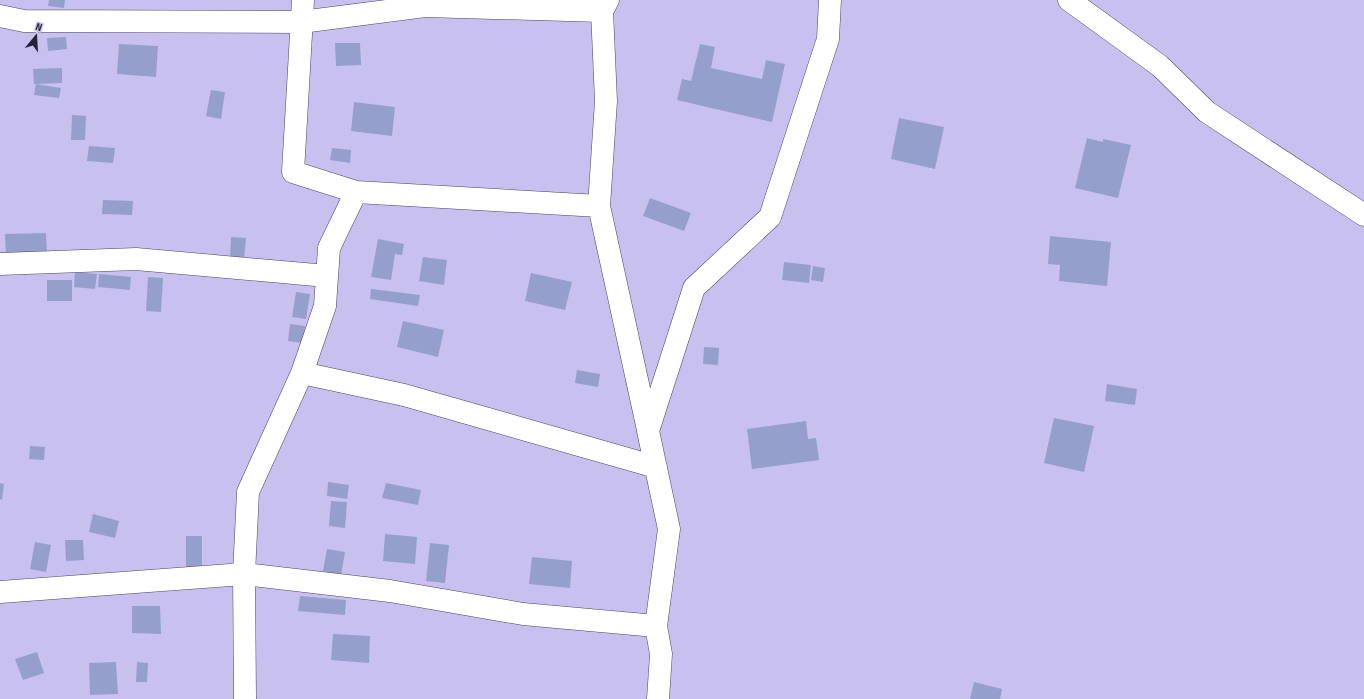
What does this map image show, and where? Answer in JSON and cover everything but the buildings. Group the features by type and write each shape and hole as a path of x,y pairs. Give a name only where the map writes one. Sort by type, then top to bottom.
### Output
{"street":[{"path":"303,0 293,172 356,192 599,206"},
{"path":"648,431 694,288 770,217 828,39 830,0"},
{"path":"1069,0 1160,66 1207,112 1364,214"},
{"path":"0,16 24,21 301,22 425,6 605,5 606,101 599,206 669,529 656,626 661,654 658,699"},
{"path":"245,699 244,574 248,492 302,373 325,306 330,248 356,192"},
{"path":"0,264 136,259 327,276"},
{"path":"302,373 404,395 656,467"},
{"path":"0,592 244,574 390,591 523,614 656,626"}]}
